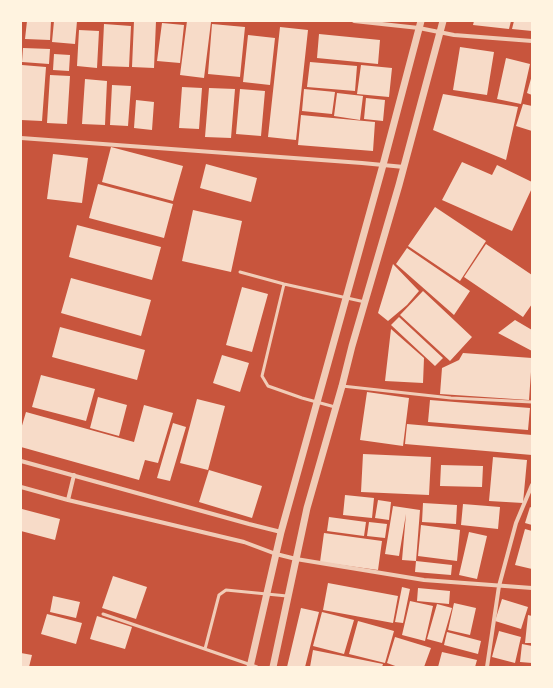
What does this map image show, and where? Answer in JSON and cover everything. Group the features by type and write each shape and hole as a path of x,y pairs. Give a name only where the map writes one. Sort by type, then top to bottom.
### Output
{"street":[{"path":"354,21 420,25 454,35 532,41"},
{"path":"273,667 307,508 404,167 443,21"},
{"path":"250,666 281,532 383,165 420,25"},
{"path":"21,138 404,167"},
{"path":"21,461 281,532"},
{"path":"68,500 74,475"},
{"path":"487,667 500,586 516,523 532,486"},
{"path":"21,487 68,500 244,542 276,554 296,559 424,580 532,588"}],"lane":[{"path":"240,272 284,284 365,302"},
{"path":"284,284 262,376 268,386 335,407"},
{"path":"342,386 451,398 532,402"},
{"path":"205,649 219,595 226,590 288,596"},
{"path":"103,614 250,666 258,667"}],"building":[{"path":"27,21 51,21 50,40 25,39"},
{"path":"54,21 77,21 75,44 52,42"},
{"path":"134,21 156,21 154,68 132,67"},
{"path":"187,21 211,22 204,78 180,75"},
{"path":"474,21 511,21 509,29 473,25"},
{"path":"514,21 532,21 532,31 512,29"},
{"path":"162,23 184,25 180,63 157,61"},
{"path":"104,24 131,26 129,67 102,66"},
{"path":"212,24 245,27 240,77 208,74"},
{"path":"280,27 308,30 296,140 268,137"},
{"path":"79,30 99,31 97,68 77,66"},
{"path":"319,34 380,40 378,64 317,58"},
{"path":"248,35 275,38 270,85 243,82"},
{"path":"460,47 494,52 487,95 453,90"},
{"path":"23,48 50,49 49,64 22,62"},
{"path":"54,54 70,55 69,71 53,70"},
{"path":"506,58 530,64 521,104 497,99"},
{"path":"310,62 357,66 355,91 307,87"},
{"path":"22,65 46,67 42,121 21,120"},
{"path":"361,65 392,68 389,97 357,94"},
{"path":"50,75 70,76 67,124 47,123"},
{"path":"532,75 532,95 527,93"},
{"path":"85,79 107,81 105,125 82,124"},
{"path":"112,85 131,86 128,126 110,125"},
{"path":"182,87 202,88 199,129 179,128"},
{"path":"209,88 235,89 231,138 205,137"},
{"path":"240,89 265,91 261,136 236,134"},
{"path":"304,89 335,92 332,114 302,111"},
{"path":"337,93 363,96 360,120 334,116"},
{"path":"443,94 518,107 506,160 433,130"},
{"path":"366,98 385,100 383,121 364,119"},
{"path":"136,100 154,102 152,130 134,128"},
{"path":"523,104 532,106 532,131 516,126"},
{"path":"301,115 375,122 373,151 298,145"},
{"path":"111,147 183,166 173,201 102,182"},
{"path":"53,154 88,158 82,203 47,199"},
{"path":"462,162 492,175 497,165 532,182 532,188 512,231 442,200"},
{"path":"206,164 257,178 251,202 200,188"},
{"path":"98,184 173,204 164,238 89,218"},
{"path":"435,207 486,241 460,281 408,246"},
{"path":"193,210 242,221 231,272 182,261"},
{"path":"77,225 161,247 152,280 69,257"},
{"path":"486,244 532,275 532,304 523,317 464,277"},
{"path":"407,248 470,291 454,315 396,264"},
{"path":"393,264 419,291 407,305 388,321 378,313"},
{"path":"71,278 151,300 141,336 61,313"},
{"path":"242,287 268,294 252,352 226,345"},
{"path":"423,291 472,337 450,361 400,315"},
{"path":"399,317 443,358 435,366 391,325"},
{"path":"515,320 532,330 532,351 498,333"},
{"path":"60,327 145,350 137,380 52,357"},
{"path":"391,329 424,358 423,383 385,381"},
{"path":"463,353 532,358 529,400 440,394 442,368 459,360"},
{"path":"222,355 249,363 240,392 213,383"},
{"path":"41,375 95,389 86,421 32,407"},
{"path":"367,392 409,398 403,446 360,440"},
{"path":"98,397 127,405 119,436 90,428"},
{"path":"197,399 225,406 208,470 180,463"},
{"path":"430,400 530,408 528,430 428,422"},
{"path":"144,405 173,413 158,463 145,460 139,480 21,447 21,429 26,412 134,442"},
{"path":"173,423 186,427 170,481 157,478"},
{"path":"407,424 532,435 532,455 405,444"},
{"path":"363,454 431,457 429,495 361,492"},
{"path":"493,457 527,460 523,503 489,501"},
{"path":"441,465 483,466 482,487 440,486"},
{"path":"209,470 262,486 252,518 199,502"},
{"path":"345,495 374,498 372,518 343,515"},
{"path":"378,500 391,502 389,520 375,518"},
{"path":"423,503 457,505 456,524 422,522"},
{"path":"463,504 500,507 498,529 461,525"},
{"path":"393,506 420,510 416,561 402,560 406,514 399,556 385,554"},
{"path":"530,507 532,508 532,525 525,523"},
{"path":"22,509 60,519 55,540 21,531"},
{"path":"329,517 366,522 364,536 327,531"},
{"path":"369,522 387,524 385,538 367,536"},
{"path":"421,525 460,530 457,561 418,556"},
{"path":"525,529 532,531 532,569 515,565"},
{"path":"469,532 487,536 477,579 459,575"},
{"path":"324,533 382,541 378,570 320,562"},
{"path":"416,561 452,565 451,575 415,572"},
{"path":"113,576 147,587 136,619 102,608"},
{"path":"328,583 398,596 393,623 323,610"},
{"path":"402,587 410,589 403,623 395,622"},
{"path":"418,588 450,591 449,604 417,601"},
{"path":"53,596 80,602 76,618 50,612"},
{"path":"502,599 528,607 521,629 495,621"},
{"path":"410,601 433,606 425,641 402,635"},
{"path":"454,603 476,608 470,635 448,630"},
{"path":"437,604 452,608 442,643 427,639"},
{"path":"301,608 319,612 305,667 287,667"},
{"path":"322,612 354,620 344,654 313,646"},
{"path":"47,614 82,623 76,644 41,634"},
{"path":"528,615 532,616 532,643 525,643"},
{"path":"97,616 132,627 125,649 90,639"},
{"path":"358,621 394,631 385,663 349,654"},
{"path":"499,631 521,637 515,663 492,657"},
{"path":"447,632 481,641 478,654 444,645"},
{"path":"395,637 431,648 424,667 398,667 387,663"},
{"path":"522,644 532,646 532,663 520,662"},
{"path":"313,650 383,664 382,667 310,667"},
{"path":"442,652 477,660 475,667 438,667"},
{"path":"21,653 32,655 29,667 21,667"}]}
